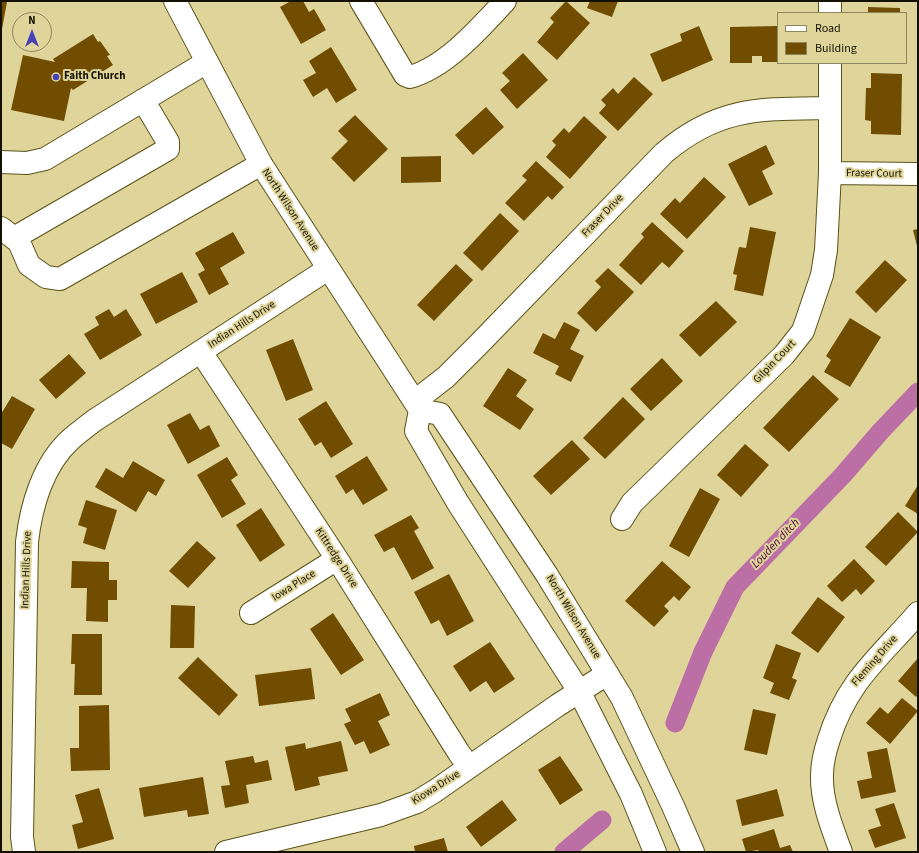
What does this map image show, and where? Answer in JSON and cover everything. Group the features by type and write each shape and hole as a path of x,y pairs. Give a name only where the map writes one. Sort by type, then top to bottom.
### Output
{"street":[{"name":"North Wilson Avenue","path":"175,1 261,164 328,269 417,405 440,414 547,575 622,698 693,852"},
{"path":"361,1 405,75 410,77 429,70 460,46 505,1"},
{"path":"830,1 830,12"},
{"path":"1,162 27,163 45,159 207,62"},
{"name":"Gilpin Court","path":"622,519 632,503 784,355 804,331 822,275 826,250 830,173 830,64"},
{"path":"143,100 168,142 168,149 8,233 19,242 29,265 46,277 60,279 261,164"},
{"name":"Fraser Drive","path":"417,405 479,344 664,153 680,139 702,126 740,112 776,108 830,108"},
{"name":"Fraser Court","path":"830,173 918,174"},
{"name":"Indian Hills Drive","path":"24,852 22,837 28,525 37,494 52,463 70,440 95,420 328,269"},
{"name":"Kittredge Drive","path":"201,352 337,559 459,753 469,766"},
{"path":"417,405 416,431 458,503 579,691 631,794 655,852"},
{"name":"Iowa Place","path":"251,613 337,559"},
{"name":"Fleming Drive","path":"841,852 823,790 822,776 823,760 835,720 852,688 872,662 918,613"},
{"name":"Kiowa Drive","path":"226,852 382,815 405,807 435,791 579,691 607,674"}],"building":[{"path":"1,1 7,2 2,29 1,29"},
{"path":"291,1 303,1 309,12 314,9 326,30 301,44 280,7"},
{"path":"566,1 590,23 557,60 537,42 554,22 550,18"},
{"path":"590,1 618,1 612,17 587,8"},
{"path":"868,7 900,8 900,12 868,12"},
{"path":"699,26 713,60 662,82 650,54 682,41 680,34"},
{"path":"777,26 777,62 762,62 762,56 752,56 752,63 730,63 730,27"},
{"name":"Faith Church","path":"93,34 110,55 107,56 113,65 73,90 71,88 64,121 11,110 23,55 55,62 53,59"},
{"path":"331,47 357,90 336,103 327,88 313,97 303,80 316,73 309,61"},
{"path":"523,53 548,80 517,109 500,90 510,81 502,73"},
{"path":"871,73 902,74 901,135 871,134 871,121 865,120 866,88 871,88"},
{"path":"634,77 653,94 618,131 599,113 606,105 601,100 613,88 618,94"},
{"path":"486,107 504,127 473,155 455,135"},
{"path":"355,115 388,149 354,182 331,158 348,141 338,131"},
{"path":"584,116 607,137 570,179 546,157 556,145 552,141 564,128 569,133"},
{"path":"766,145 775,164 762,171 773,194 749,206 728,164"},
{"path":"441,156 441,182 401,183 401,157"},
{"path":"536,161 564,187 552,200 548,196 524,221 505,203 527,180 522,176"},
{"path":"704,177 726,197 687,239 660,214 675,198 680,203"},
{"path":"500,213 519,231 482,271 463,253"},
{"path":"652,222 684,251 669,268 662,262 641,285 619,265 644,237 641,234"},
{"path":"750,227 776,232 763,296 734,290 737,275 733,274 739,247 746,248"},
{"path":"918,229 918,246 917,246 913,230"},
{"path":"233,232 245,253 220,268 229,284 209,295 198,274 205,270 195,253"},
{"path":"885,260 907,280 876,313 855,292"},
{"path":"456,264 473,280 434,321 417,305"},
{"path":"608,268 634,292 596,332 577,313 601,287 595,281"},
{"path":"182,272 198,302 156,324 140,294"},
{"path":"716,301 737,322 700,357 679,335"},
{"path":"109,309 114,317 126,309 142,335 100,360 84,334 99,325 95,317"},
{"path":"850,318 881,337 850,387 824,372 831,360 826,356"},
{"path":"564,322 580,330 570,349 584,356 571,382 555,374 559,366 533,353 543,333 555,339"},
{"path":"293,339 313,390 286,401 266,350"},
{"path":"69,354 86,373 56,399 39,380"},
{"path":"662,358 683,381 651,411 630,389"},
{"path":"508,368 527,380 516,396 534,409 520,430 483,406"},
{"path":"813,375 839,399 789,452 763,428"},
{"path":"12,396 35,409 12,449 1,443 1,414"},
{"path":"623,397 645,419 605,459 583,438"},
{"path":"326,401 353,444 331,458 321,442 315,446 298,419"},
{"path":"190,413 200,430 209,425 220,446 188,464 167,425"},
{"path":"572,440 590,459 551,495 533,476"},
{"path":"745,444 769,465 741,497 717,475"},
{"path":"367,456 388,490 363,505 353,489 346,494 335,476"},
{"path":"227,457 238,475 231,480 246,504 222,518 197,475"},
{"path":"133,461 165,480 156,496 148,491 136,512 95,487 106,468 123,478"},
{"path":"918,485 918,514 905,506"},
{"path":"700,488 720,499 689,557 669,546"},
{"path":"86,500 117,510 105,550 83,543 87,528 78,525"},
{"path":"261,508 285,545 260,562 236,525"},
{"path":"898,512 918,532 886,566 865,547"},
{"path":"411,515 419,528 414,531 434,568 412,580 394,547 384,552 374,535"},
{"path":"197,541 216,558 188,588 169,571"},
{"path":"854,559 875,581 861,595 856,589 842,602 827,586"},
{"path":"72,561 109,562 109,580 117,580 117,600 108,600 108,622 86,621 87,588 71,588"},
{"path":"662,561 691,587 679,601 674,596 664,606 669,611 654,627 625,601"},
{"path":"449,574 474,621 447,636 439,620 431,624 414,592"},
{"path":"818,597 845,617 818,653 791,633"},
{"path":"171,605 195,606 194,648 170,648"},
{"path":"333,613 364,660 341,675 310,629"},
{"path":"72,634 102,634 102,695 74,695 75,664 71,664"},
{"path":"490,642 515,679 494,693 486,681 470,692 453,666"},
{"path":"776,644 801,653 792,678 797,680 789,700 770,693 774,683 763,678"},
{"path":"198,657 238,695 219,716 178,678"},
{"path":"918,658 918,695 916,697 898,681"},
{"path":"311,668 315,699 259,706 255,675"},
{"path":"380,693 390,715 378,721 390,745 370,754 364,741 355,745 344,724 351,721 345,709"},
{"path":"902,698 918,711 890,744 866,723 880,707 888,714"},
{"path":"109,705 110,770 71,771 70,748 79,748 79,706"},
{"path":"753,709 776,714 767,755 744,750"},
{"path":"341,741 348,771 318,777 320,785 295,791 285,747 305,743 306,749"},
{"path":"887,748 896,792 861,799 857,781 872,778 867,752"},
{"path":"253,756 255,763 268,760 272,780 246,785 249,803 225,808 221,786 230,785 225,761"},
{"path":"560,756 583,790 560,805 538,770"},
{"path":"203,777 209,814 188,817 187,810 144,817 139,788"},
{"path":"99,788 114,839 78,849 72,825 83,822 75,795"},
{"path":"777,789 784,816 742,826 736,800"},
{"path":"502,800 517,820 481,847 466,827"},
{"path":"894,803 906,838 875,848 868,830 881,826 875,809"},
{"path":"774,829 780,848 790,845 793,852 759,852 758,850 746,852 742,839"},
{"path":"444,838 448,852 415,852 414,846"}],"waterway":[{"name":"Louden ditch","path":"675,723 703,652 735,587 843,475 880,432 918,392"},
{"name":"Louden ditch","path":"564,852 602,820"}],"place":[{"name":"Faith Church","path":"56,77"}]}
